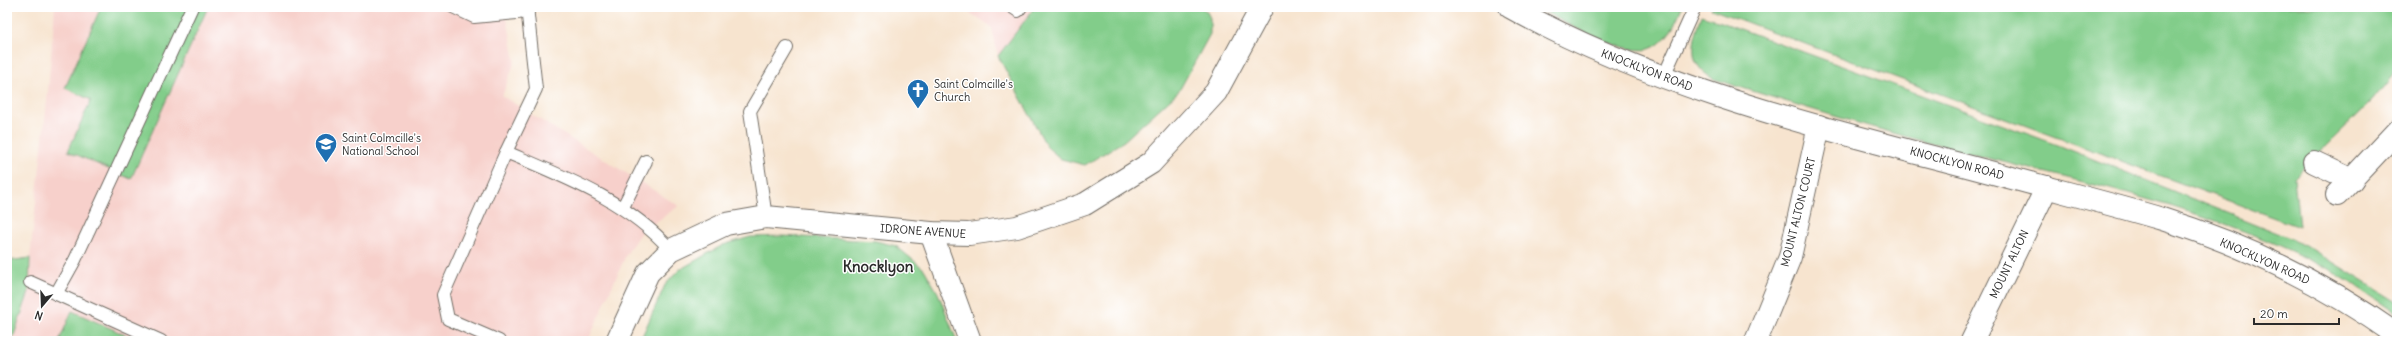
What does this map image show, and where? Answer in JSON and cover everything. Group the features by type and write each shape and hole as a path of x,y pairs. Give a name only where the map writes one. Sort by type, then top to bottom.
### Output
{"street":[{"name":"IDRONE AVENUE","path":"617,341 648,273 671,250 726,224 766,217 931,233 969,234 1017,227 1086,204 1151,163 1216,92 1262,7"},
{"name":"KNOCKLYON ROAD","path":"1510,7 1547,28 1663,78 1819,126 2164,220 2222,241 2328,290 2397,335"},
{"name":"MOUNT ALTON COURT","path":"1756,341 1790,257 1819,126"},
{"path":"2337,195 2397,131"},
{"path":"2314,162 2352,180"},
{"name":"MOUNT ALTON","path":"1972,341 2047,187"},
{"path":"931,233 970,341"}],"lane":[{"path":"56,294 75,260 192,7"},
{"path":"453,7 474,17 528,10 536,89 506,152 443,295 448,318 499,341"},
{"path":"1012,7 1018,11 1021,7"},
{"path":"1663,78 1695,7"},
{"path":"766,217 750,111 786,48"},
{"path":"506,152 552,172 623,207 652,229 671,250"},
{"path":"623,207 646,161"},
{"path":"30,282 161,341"}],"shaded area":[{"name":"Saint Colmcille's National School","path":"55,7 505,7 515,61 502,96 679,206 640,233 626,255 588,341 12,341 29,292 30,258 48,92"},
{"path":"961,7 1035,7 998,56 992,28"}],"green space":[{"path":"101,7 208,7 131,179 68,151 91,100 65,88"},
{"path":"1035,7 1201,7 1207,12 1210,18 1210,34 1179,91 1124,141 1085,165 1061,159 1047,147 998,56"},
{"path":"1537,7 1682,7 1668,35 1654,47 1643,50 1613,44 1595,37 1561,21"},
{"path":"1712,7 2397,7 2397,70 2372,101 2294,177 2299,227 1711,9"},
{"path":"1702,15 2058,145 2300,242 2397,302 2397,314 2336,274 2291,251 2244,231 2197,214 2099,186 1892,133 1714,79 1705,73 1695,59 1694,43"},
{"path":"783,236 876,241 896,246 924,269 938,293 957,341 640,341 665,285 679,270 723,245 750,237"},
{"path":"30,258 29,292 12,341 7,341 7,261"},
{"path":"72,311 139,341 59,341"}],"place":[{"name":"Saint Colmcille's Church","path":"918,110"},
{"name":"Saint Colmcille's National School","path":"326,164"}],"district":[{"name":"Knocklyon","path":"878,266"}]}
